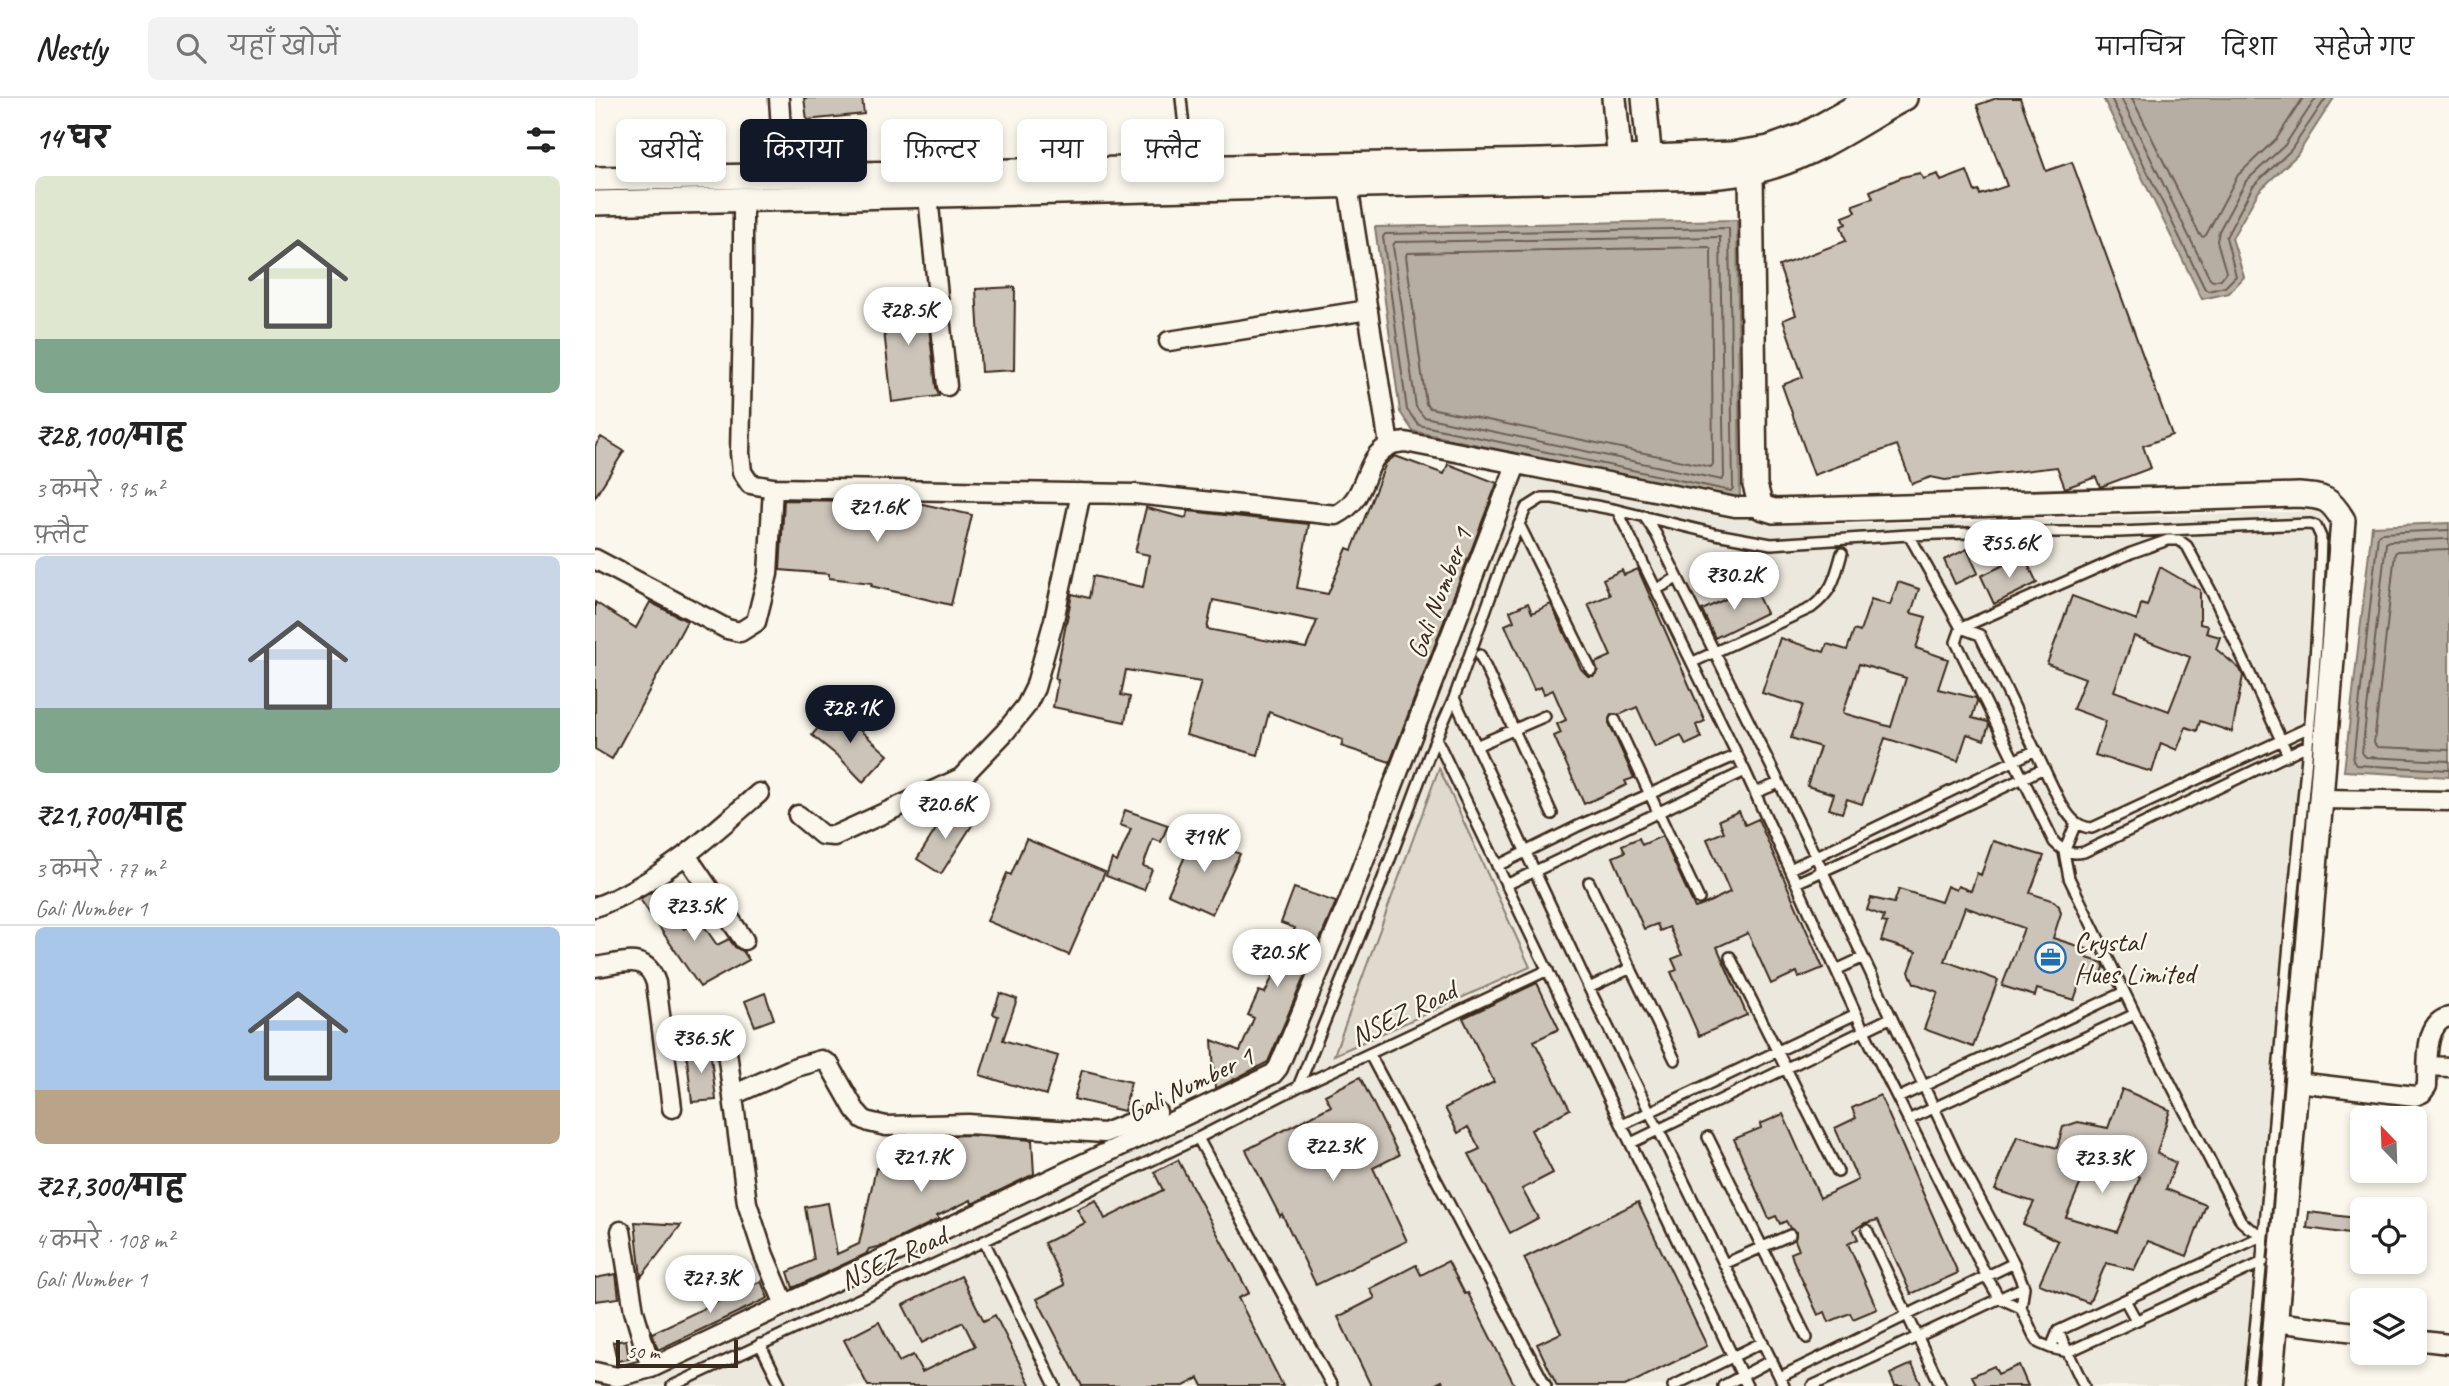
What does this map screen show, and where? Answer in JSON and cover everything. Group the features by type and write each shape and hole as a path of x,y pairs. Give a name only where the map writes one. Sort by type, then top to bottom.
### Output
{"street":[{"path":"779,98 781,119"},
{"path":"1614,98 1621,169"},
{"path":"1644,98 1650,168"},
{"path":"1224,177 1650,168 1769,148 1802,136 1871,98"},
{"path":"1650,168 1709,177 1774,166 1810,151 1905,98"},
{"path":"1224,180 1349,186 1621,169"},
{"path":"1751,171 1755,485 1761,507"},
{"path":"595,179 740,176"},
{"path":"867,176 1121,177"},
{"path":"595,203 928,196 1132,182"},
{"path":"1349,186 1389,445"},
{"path":"928,196 947,386"},
{"path":"743,200 740,453 742,472 750,484 773,488 1135,494 1336,515 1349,509 1357,498 1375,456 1389,445 1405,442 1735,507 1761,507 1774,511 2258,496 2321,496 2333,503 2343,520 2270,1386"},
{"path":"1170,341 1368,310"},
{"name":"Gali Number 1","path":"595,1373 617,1377 651,1368 1273,1074 1278,1068 1347,903 1516,465"},
{"path":"595,559 727,629 740,632 756,622 768,574 773,488"},
{"path":"799,815 822,835 834,836 961,778 1005,732 1026,706 1035,688 1054,620 1081,493"},
{"path":"595,907 616,899 705,842 759,793"},
{"path":"2321,799 2449,801"},
{"path":"686,855 744,940"},
{"path":"595,967 640,961 647,964 653,972 673,1108"},
{"path":"2297,1082 2415,1096 2422,1093 2427,1086 2433,1027 2441,1018 2449,1017"},
{"path":"726,1044 747,1203 764,1255 785,1305"},
{"path":"733,1095 796,1067 821,1060 829,1064 863,1119 886,1126 968,1124 1104,1133 1157,1112"},
{"path":"2428,1066 2449,1067"},
{"path":"621,1231 634,1311 651,1368"},
{"path":"2275,1322 2350,1331"},
{"path":"2427,1341 2449,1344"}],"lane":[{"path":"1181,98 1183,119"},
{"path":"1298,1087 1454,698 1519,524 1526,508 1542,498 1617,509 1716,534 1770,544 1909,535 2119,532 2310,524 2316,526 2321,537 2310,727 2263,1262 2249,1386"},
{"path":"1617,509 1745,771 1864,1031 1987,1277 1999,1298 2021,1308"},
{"path":"1644,516 1656,534 1816,857 1959,1161 2014,1263 2024,1287 2021,1308 2036,1340 2051,1348 2068,1352 2263,1262"},
{"path":"1519,524 1591,670"},
{"path":"1909,535 1961,628 1980,635 2068,815 2082,827 2092,828 2310,727"},
{"path":"2288,755 2208,585 2187,546 2179,540 2168,540 2131,553 1961,628 1956,642 2054,842 2064,852 2074,855 2084,852 2308,746"},
{"path":"1693,662 1811,608 1824,598 1832,587 1842,554"},
{"path":"1657,589 1677,578"},
{"path":"1480,655 1552,814"},
{"path":"1454,698 1589,988 1782,1382 1908,1315 2014,1263"},
{"path":"1476,746 1545,716"},
{"path":"1615,720 1699,899"},
{"path":"1436,738 1747,1386"},
{"path":"1790,869 2036,750"},
{"path":"1497,866 1737,755"},
{"path":"1796,883 2044,768"},
{"path":"1506,885 1745,771"},
{"path":"1755,793 1779,783"},
{"path":"2179,786 2186,803"},
{"path":"1915,808 1923,826"},
{"path":"2076,824 2064,852 2069,878 2241,1221 2264,1236"},
{"path":"1589,882 1675,1060"},
{"path":"1730,957 1838,1172"},
{"path":"1836,970 1863,958"},
{"path":"1589,988 1631,968"},
{"name":"NSEZ Road","path":"672,1386 984,1241 1298,1087 1548,970"},
{"path":"1898,1098 2124,992"},
{"path":"1622,1125 1856,1014"},
{"path":"1908,1120 2135,1014"},
{"path":"1631,1143 1890,1018"},
{"path":"1370,1055 1546,1386"},
{"path":"1708,1137 1808,1338"},
{"path":"1198,1138 1332,1386"},
{"path":"1867,1230 1941,1386"},
{"path":"1724,1264 1790,1236"},
{"path":"2051,1348 2058,1331 2264,1236"},
{"path":"984,1241 1055,1386"},
{"path":"1812,1386 2024,1287"},
{"path":"2125,1300 2136,1320"},
{"path":"2058,1331 2084,1386"},
{"path":"1673,1386 1763,1342"},
{"path":"760,1344 781,1386"},
{"path":"1723,1386 1772,1360"}],"shaded area":[{"path":"1514,470 1825,525 2325,511 2268,1386 595,1386 595,1358 648,1383 1282,1074"},
{"path":"1439,768 1530,967 1334,1055"}],"water":[{"path":"2103,98 2334,98 2297,155 2259,191 2232,238 2244,277 2229,293 2202,299"},
{"path":"1737,220 1740,501 1413,431 1400,412 1375,227"},
{"path":"2449,523 2449,777 2344,771 2372,526"}],"building":[{"path":"804,98 862,98 864,114 807,119"},
{"path":"1997,98 2020,98 2046,171 2072,162 2172,435 2143,446 2151,468 2100,487 2096,477 2065,488 2057,467 1945,480 1931,477 1912,484 1897,445 1814,475 1782,385 1803,377 1783,320 1796,315 1779,266 1846,241 1841,226 1846,224 1843,217 1856,212 1853,205 1873,198 1870,191 1902,177 1920,173 1923,179 1938,174 1941,181 1967,171 1975,192 1979,191 1980,195 2007,186 1977,105"},
{"path":"1015,287 1014,370 981,372 976,289"},
{"path":"925,293 939,396 892,402 880,295"},
{"path":"601,437 624,451 595,497 595,446"},
{"path":"1395,456 1444,474 1448,464 1497,483 1390,762 1341,746 1343,740 1269,712 1258,755 1186,735 1201,682 1126,670 1121,695 1130,697 1125,722 1053,707 1058,680 1055,679 1072,594 1089,598 1093,576 1143,587 1149,555 1135,552 1146,508 1186,518 1188,511 1309,524 1297,588 1328,594 1347,548 1352,550 1386,463","holes":["1213,600 1317,621 1306,648 1207,629"]},
{"path":"784,500 891,504 891,501 914,502 972,515 951,605 871,586 872,583 829,578 829,574 780,570"},
{"path":"1967,549 1978,573 1955,584 1944,560"},
{"path":"2024,555 2037,583 1994,604 1981,576"},
{"path":"2160,567 2200,590 2200,624 2208,626 2206,633 2220,637 2216,649 2240,669 2243,676 2232,732 2200,721 2197,731 2186,727 2177,750 2161,743 2152,772 2095,755 2106,721 2073,709 2085,678 2047,664 2072,596 2137,620 2141,604 2147,606","holes":["2134,636 2190,657 2169,711 2114,691"]},
{"path":"1638,569 1705,721 1696,725 1701,738 1686,745 1681,735 1655,747 1637,707 1619,715 1611,714 1609,723 1634,778 1625,781 1627,785 1584,804 1554,736 1561,733 1557,724 1566,720 1553,690 1544,694 1541,687 1534,690 1505,625 1514,621 1510,611 1528,603 1532,613 1551,604 1581,669 1588,676 1593,676 1598,671 1595,663 1611,656 1588,604 1610,595 1603,579 1622,570 1624,575"},
{"path":"1898,582 1919,589 1911,613 1926,617 1916,648 1948,659 1938,689 1976,698 1972,718 1988,722 1989,725 1984,740 1967,734 1958,761 1885,738 1862,804 1847,799 1842,813 1829,809 1834,794 1807,786 1820,747 1791,738 1803,705 1762,693 1780,638 1824,652 1827,644 1847,650 1854,630 1860,632 1871,599 1890,605","holes":["1859,664 1906,678 1891,727 1843,713"]},
{"path":"1753,586 1766,613 1715,638 1702,610"},
{"path":"595,602 636,628 650,602 687,621 612,759 595,749"},
{"path":"835,708 888,755 863,782 812,735"},
{"path":"950,807 974,822 941,874 917,859"},
{"path":"1125,810 1168,825 1161,842 1153,839 1143,866 1152,869 1144,890 1106,876 1112,859 1117,862 1131,829 1120,825"},
{"path":"1739,811 1745,825 1758,819 1823,968 1799,978 1797,972 1771,984 1748,933 1717,947 1747,1015 1699,1036 1671,972 1677,970 1672,959 1682,955 1669,927 1660,931 1657,924 1644,929 1613,857 1625,852 1622,845 1639,838 1642,845 1662,836 1695,908 1701,906 1730,892 1707,839 1724,832 1719,820"},
{"path":"1195,834 1240,854 1212,914 1168,894"},
{"path":"1026,839 1105,872 1069,955 987,921 1007,873 1011,875"},
{"path":"1993,841 2044,856 2030,893 2054,901 2059,906 2061,913 2053,938 2090,950 2087,958 2103,963 2104,967 2099,982 2082,977 2074,1000 2037,989 2035,996 2002,986 2024,928 1965,907 1945,961 1998,980 1973,1047 1924,1029 1938,992 1914,983 1909,972 1916,952 1881,941 1887,923 1882,922 1884,916 1867,910 1871,898 1894,903 1899,889 1941,902 1947,886 1956,890 1958,886 1971,891 1977,873 1981,875"},
{"path":"1294,888 1336,902 1268,1062 1215,1089 1212,1040 1240,1051 1254,1018 1248,1015 1259,991 1265,993 1295,928 1281,923"},
{"path":"656,889 684,929 699,919 717,945 729,939 749,960 700,987 640,899"},
{"path":"1537,983 1559,1029 1534,1041 1570,1109 1531,1130 1553,1173 1522,1189 1538,1218 1510,1233 1469,1154 1480,1149 1468,1127 1458,1133 1445,1108 1494,1082 1463,1018"},
{"path":"765,993 774,1019 755,1026 745,1001"},
{"path":"1000,993 1017,999 1003,1040 1058,1056 1046,1095 980,1075 998,1016 993,1014"},
{"path":"710,1048 716,1100 692,1102 686,1051"},
{"path":"1082,1070 1131,1082 1124,1111 1074,1099"},
{"path":"1360,1077 1399,1155 1373,1168 1407,1241 1316,1285 1282,1214 1280,1216 1246,1150 1331,1106 1325,1095"},
{"path":"2122,1089 2170,1110 2157,1153 2176,1163 2166,1189 2206,1205 2187,1256 2148,1241 2134,1270 2106,1263 2089,1303 2039,1284 2058,1241 2023,1224 2034,1202 1995,1190 2017,1136 2057,1148 2063,1127 2078,1122 2108,1128","holes":["2092,1157 2140,1177 2117,1232 2066,1217"]},
{"path":"1880,1095 1958,1273 1911,1294 1878,1220 1865,1223 1854,1230 1858,1239 1848,1244 1877,1309 1853,1319 1850,1313 1829,1322 1825,1312 1818,1315 1793,1260 1791,1253 1799,1250 1795,1240 1796,1232 1786,1221 1780,1224 1776,1216 1769,1219 1734,1139 1761,1128 1760,1124 1783,1114 1820,1198 1858,1180 1835,1128 1856,1118 1852,1108"},
{"path":"968,1135 1032,1140 1034,1174 972,1204 971,1200 937,1216 939,1219 883,1246 869,1249 866,1254 793,1288 788,1272 814,1260 805,1207 828,1203 837,1254 859,1244 876,1168 910,1171 921,1137"},
{"path":"1178,1160 1249,1293 1238,1298 1283,1386 1203,1386 1199,1378 1184,1386 1082,1386 1037,1299 1065,1285 1044,1243 1085,1223 1077,1209 1096,1200 1105,1219 1163,1190 1154,1172"},
{"path":"1638,1202 1707,1346 1625,1386 1557,1386 1537,1344 1561,1333 1524,1258"},
{"path":"2309,1212 2350,1217 2350,1234 2307,1228"},
{"path":"635,1222 681,1225 641,1277"},
{"path":"1448,1261 1465,1294 1468,1293 1515,1386 1444,1386 1442,1381 1432,1386 1371,1386 1338,1317 1375,1298 1370,1289 1416,1265 1421,1275"},
{"path":"616,1274 619,1298 595,1301 595,1278"},
{"path":"961,1276 984,1321 995,1315 1031,1386 868,1386 844,1340 879,1322 899,1362 913,1355 922,1372 975,1346 963,1322 922,1343 903,1305"},
{"path":"761,1281 768,1298 658,1350 652,1333"},
{"path":"626,1340 629,1359 617,1361 613,1342"},
{"path":"1912,1364 1922,1386 1895,1386 1890,1374"},
{"path":"2019,1365 2028,1386 1971,1386 1976,1384 1972,1376 1994,1366 1998,1374"}],"place":[{"name":"Crystal Hues Limited","path":"2051,957"}]}
